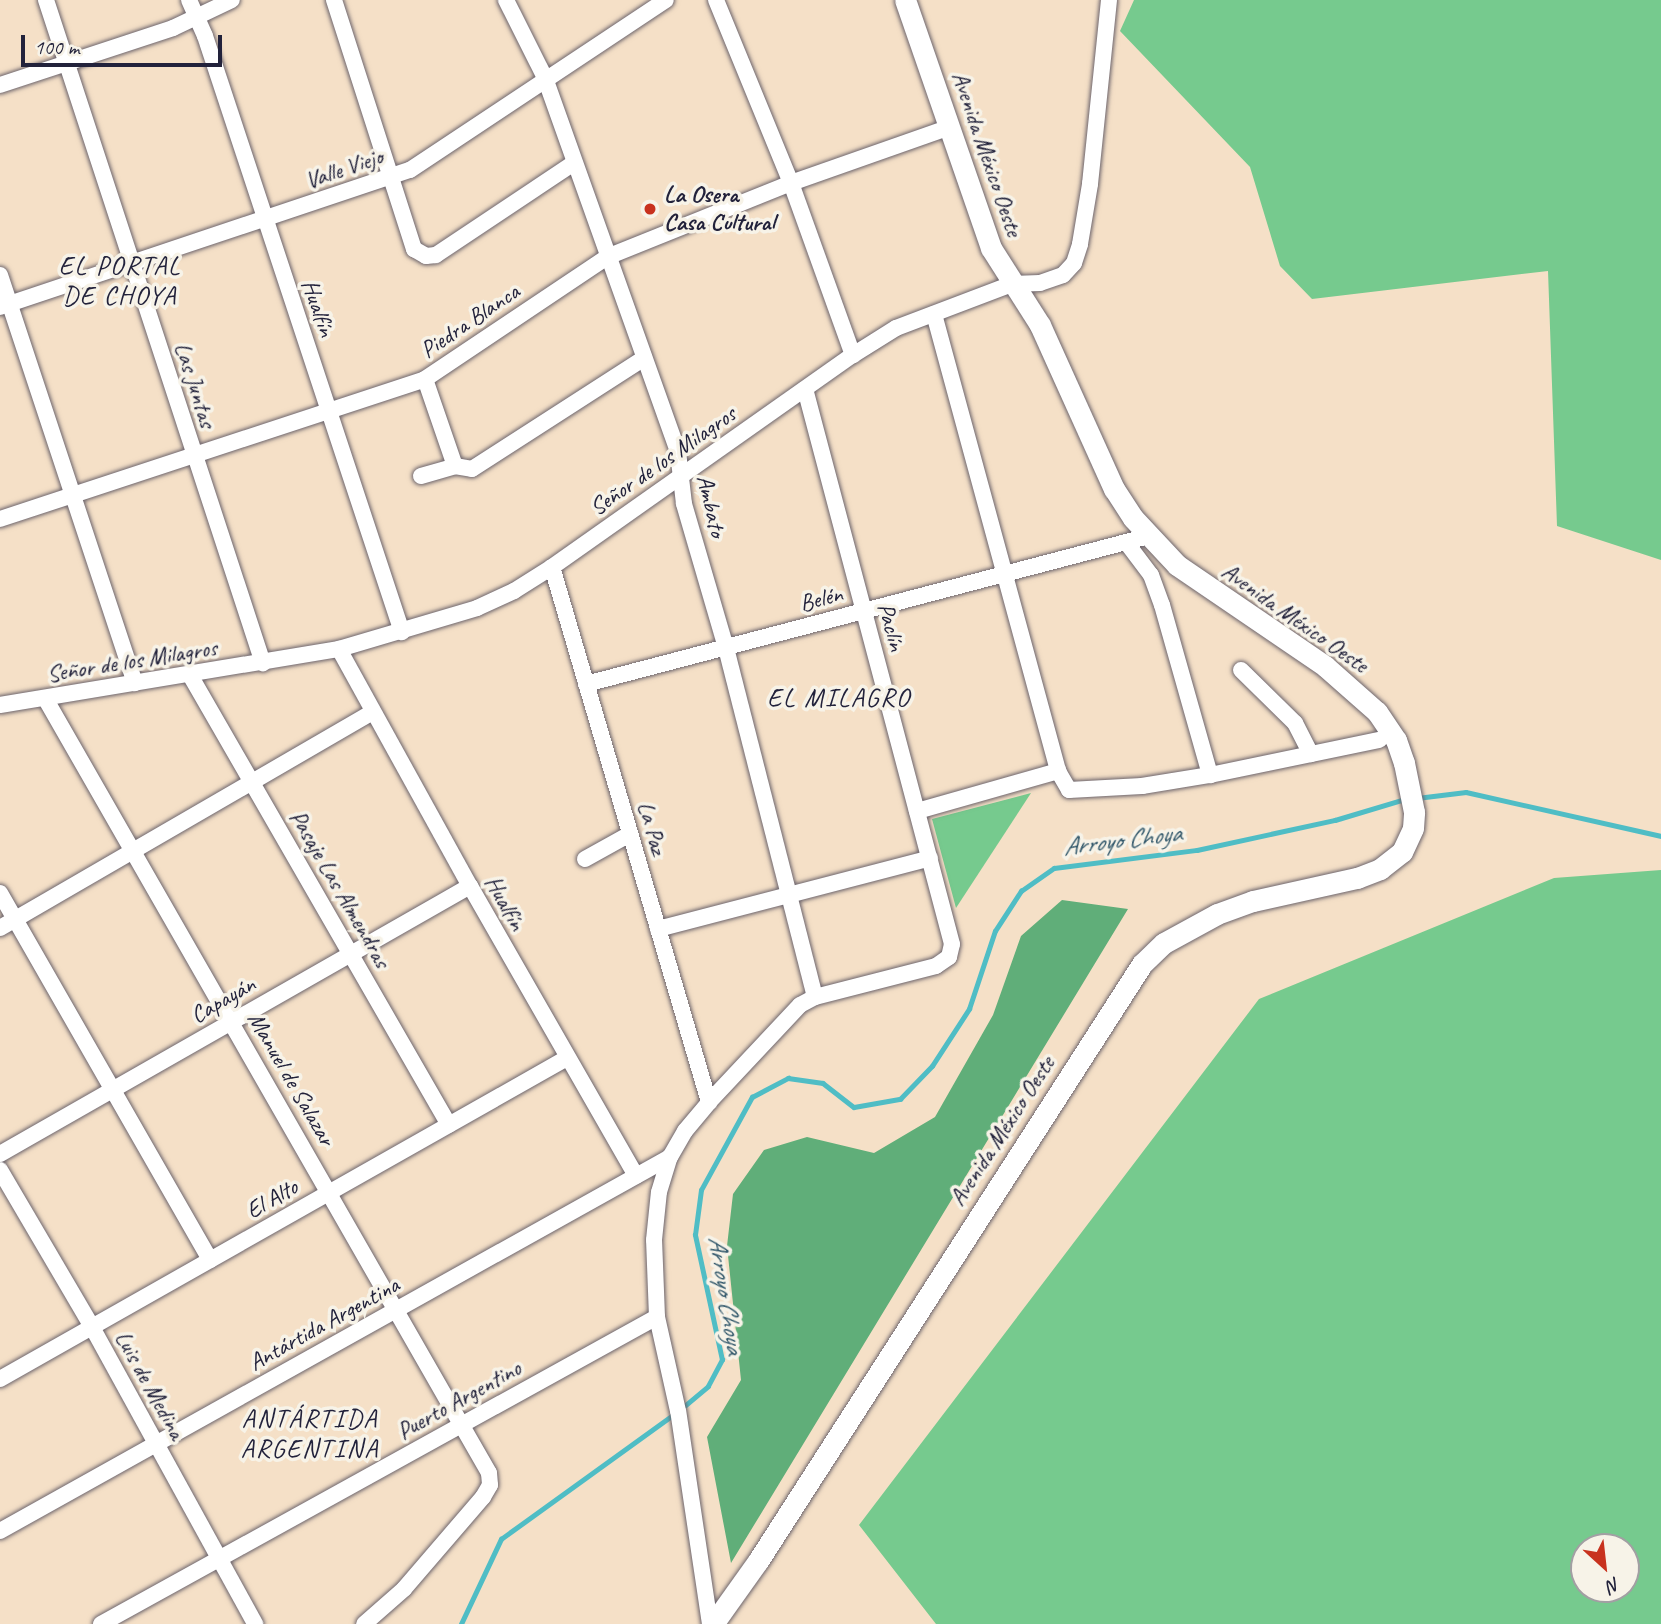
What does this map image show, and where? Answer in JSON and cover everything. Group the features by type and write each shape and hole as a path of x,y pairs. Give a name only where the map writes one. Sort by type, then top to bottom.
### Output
{"main road":[{"name":"Avenida México Oeste","path":"711,1624 758,1561 1142,964 1164,943 1217,914 1253,901 1357,878 1392,862 1410,839 1414,812 1406,774 1390,730 1352,688 1196,580 1149,536 1114,489 1040,325 991,248 905,0"}],"street":[{"name":"Las Juntas","path":"46,0 263,663"},
{"name":"Hualfín","path":"189,0 205,36 402,632"},
{"path":"0,85 173,28 232,0"},
{"path":"334,0 414,249 426,256 436,255 574,163"},
{"name":"Ambato","path":"506,0 545,78 678,452 684,504 726,648 815,997"},
{"name":"Valle Viejo","path":"5,305 410,170 666,0"},
{"path":"716,0 791,183 853,355"},
{"name":"Señor de los Milagros","path":"0,705 339,649 477,608 514,591 552,567 853,355 896,328 1013,284 1040,283 1063,275 1074,263 1090,184 1109,0"},
{"name":"Piedra Blanca","path":"0,519 425,379 607,257 791,183 950,127"},
{"path":"0,275 5,305 135,683"},
{"path":"934,314 1058,771 1069,790 1142,786 1210,775 1379,740"},
{"path":"421,476 455,466 472,469 644,358"},
{"path":"425,379 455,466"},
{"name":"Paclín","path":"805,389 953,944 949,957 936,966 815,997"},
{"name":"Belén","path":"586,684 1149,536"},
{"path":"1126,542 1151,575 1159,595 1210,775"},
{"name":"La Paz","path":"552,567 709,1102"},
{"name":"Hualfín","path":"339,649 470,886 636,1176"},
{"path":"1241,670 1295,723 1311,754"},
{"name":"Pasaje Las Almendras","path":"190,675 449,1125"},
{"name":"Manuel de Salazar","path":"45,698 489,1473 490,1485 404,1590 363,1624"},
{"path":"0,928 373,712"},
{"path":"917,811 1058,771"},
{"path":"584,859 630,834"},
{"path":"658,929 929,858"},
{"name":"Capayán","path":"0,1154 470,886"},
{"path":"0,893 210,1260"},
{"path":"711,1624 678,1411 657,1317 654,1240 659,1192 670,1157 685,1131 800,1005 815,997"},
{"name":"El Alto","path":"0,1380 567,1058"},
{"name":"Antártida Argentina","path":"0,1531 670,1157"},
{"name":"Luis de Medina","path":"0,1170 92,1327 255,1624"},
{"name":"Puerto Argentino","path":"101,1624 657,1317"}],"green space":[{"path":"1134,0 1661,0 1661,560 1557,526 1548,271 1312,299 1280,266 1250,167 1120,31"},
{"path":"1031,793 956,908 932,819"},
{"path":"1661,870 1661,1624 936,1624 859,1525 1259,999 1554,878"},
{"path":"1062,900 1128,909 731,1563 707,1437 741,1380 727,1246 733,1194 764,1150 807,1137 874,1153 935,1117 993,1015 1021,936"}],"waterway":[{"name":"Arroyo Choya","path":"1417,798 1466,792 1661,836"},
{"name":"Arroyo Choya","path":"681,1409 708,1386 722,1360 695,1235 701,1190 752,1097 788,1078 823,1083 854,1107 900,1099 932,1066 969,1009 995,931 1021,891 1054,868 1197,850 1335,820 1405,799"},
{"name":"Arroyo Choya","path":"461,1624 501,1539 674,1414"}],"place":[{"name":"La Osera Casa Cultural","path":"650,209"}],"district":[{"name":"EL PORTAL DE CHOYA","path":"120,281"},
{"name":"EL MILAGRO","path":"839,698"},
{"name":"ANTÁRTIDA ARGENTINA","path":"310,1434"}]}
